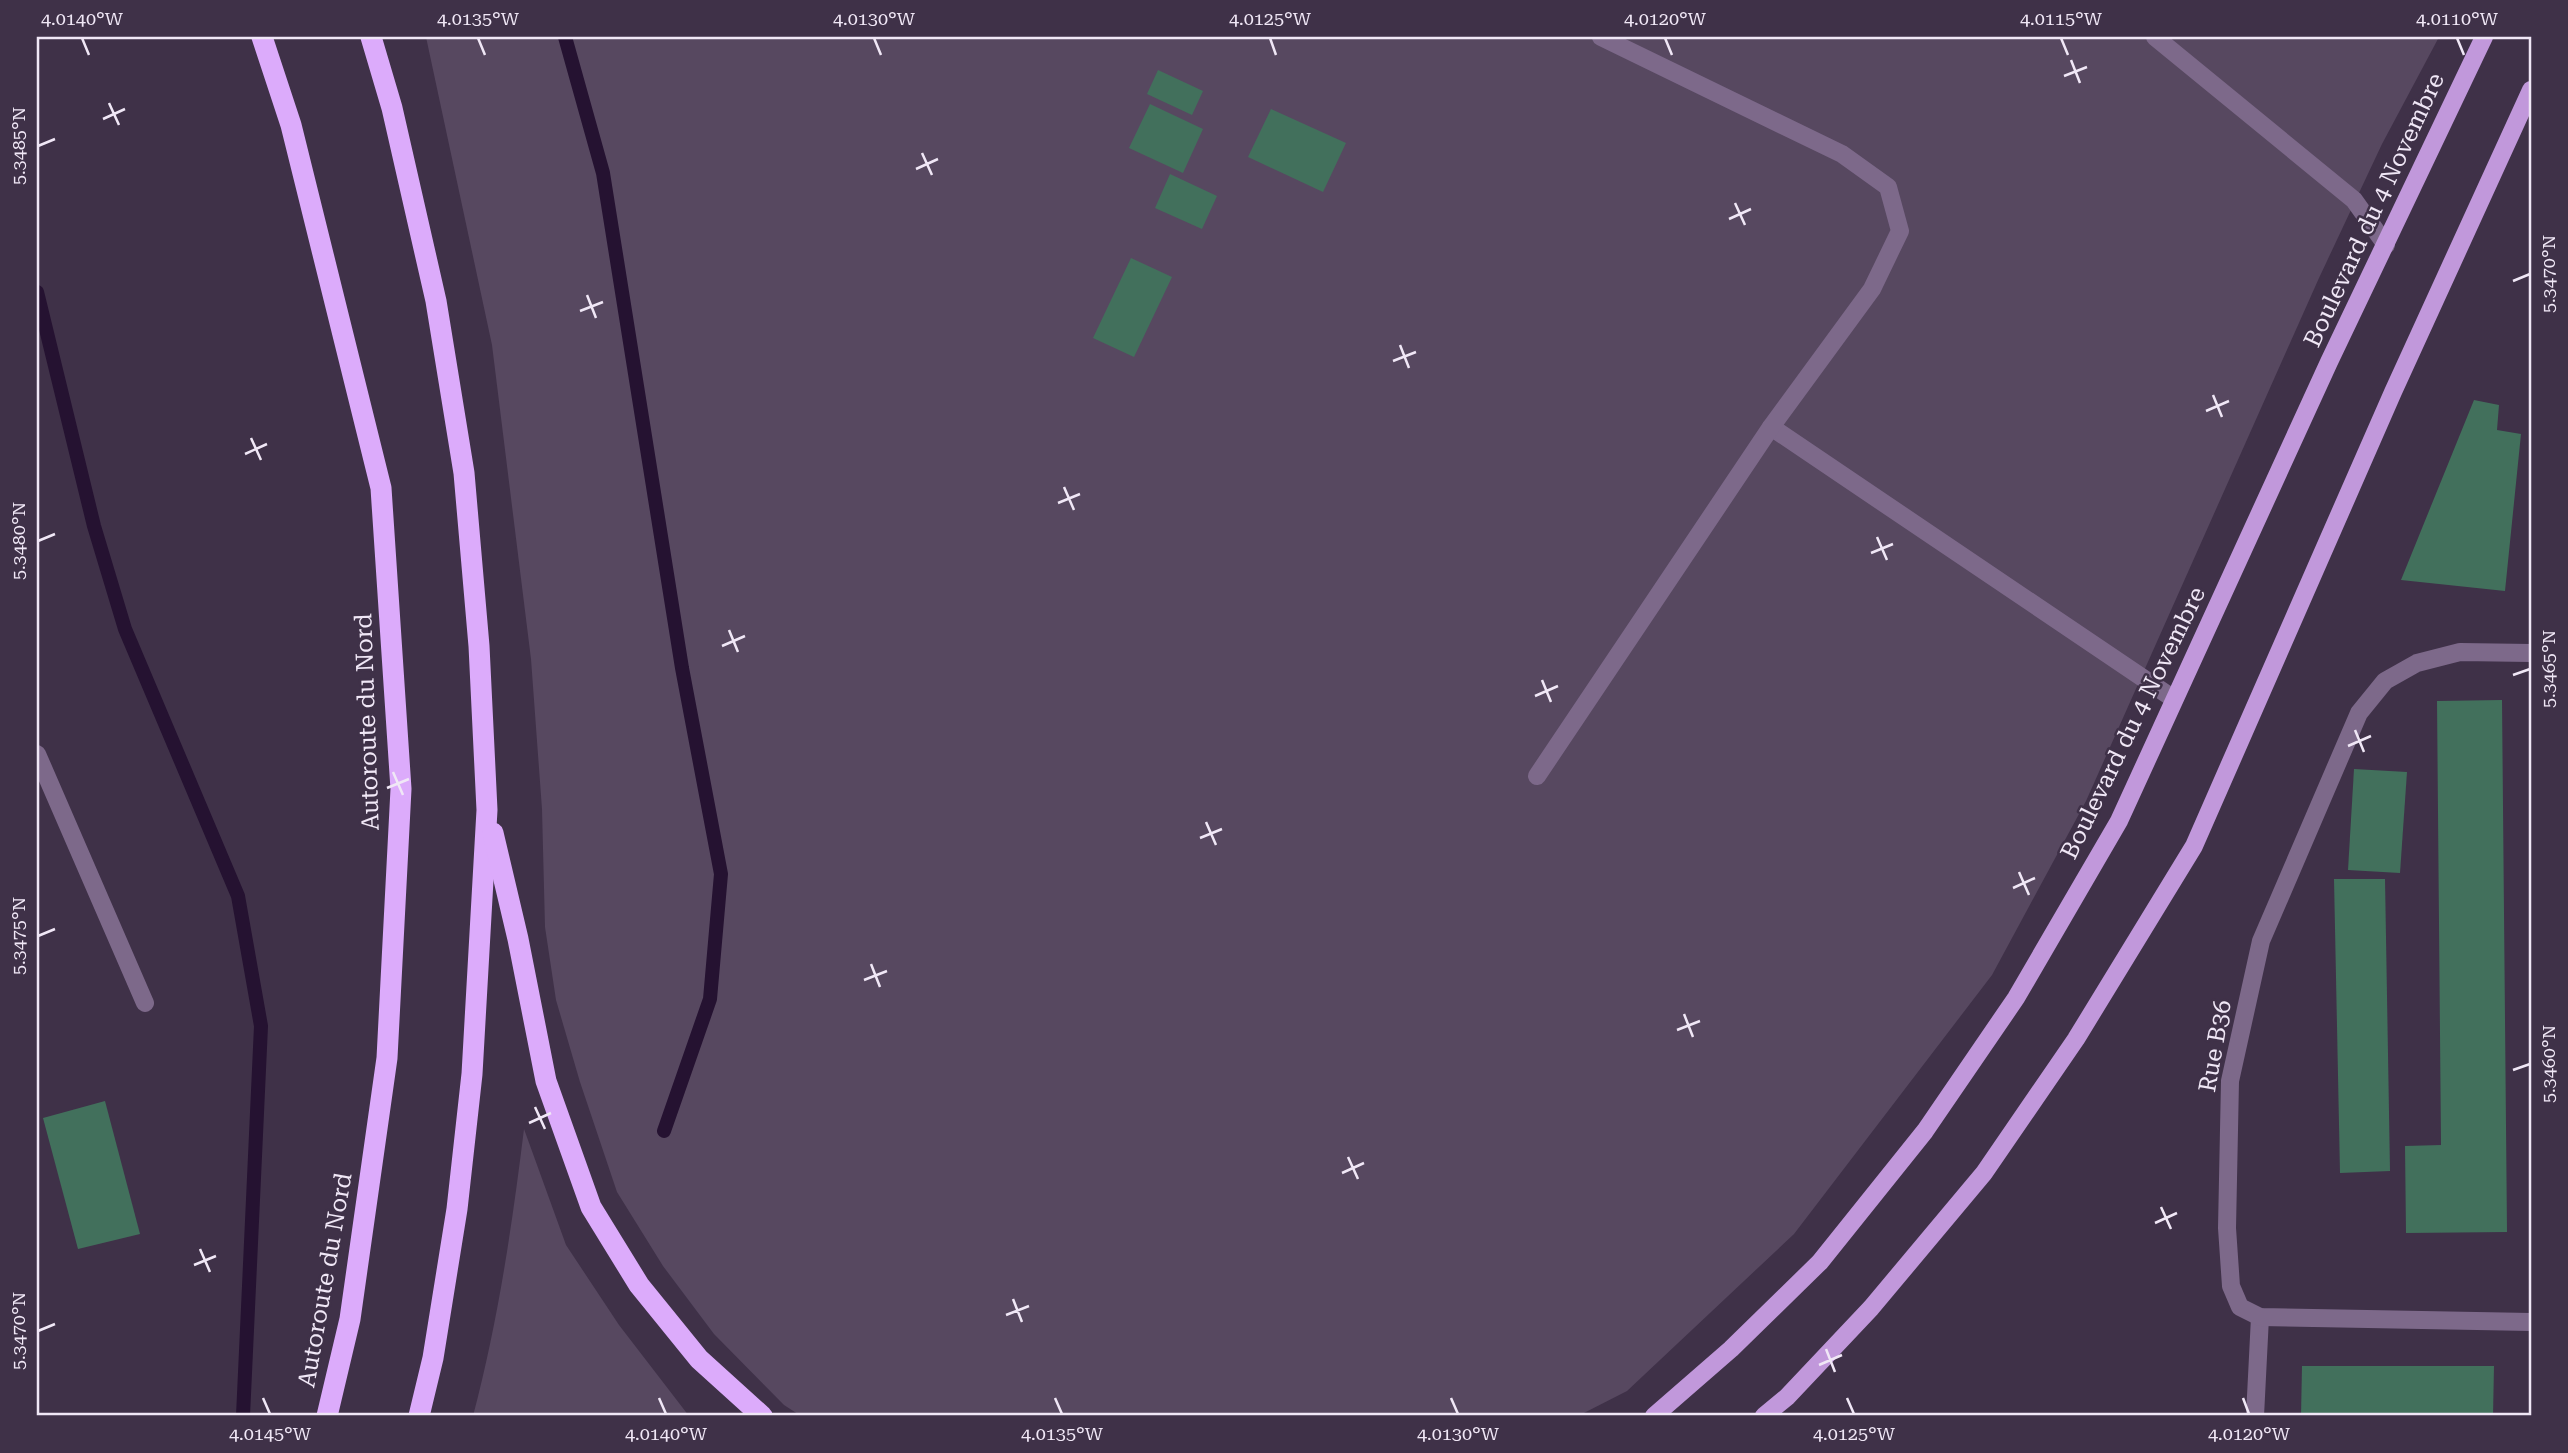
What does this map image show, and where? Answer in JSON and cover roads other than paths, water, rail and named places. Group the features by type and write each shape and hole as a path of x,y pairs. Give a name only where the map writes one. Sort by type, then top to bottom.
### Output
{"highway":[{"name":"Autoroute du Nord","path":"262,37 291,125 381,488 401,789 387,1058 350,1319 327,1416"},
{"path":"371,37 392,108 436,301 464,473 479,646 487,810 472,1074 455,1222 433,1358 419,1416"},
{"path":"487,810 518,939 546,1081 591,1207 639,1286 699,1359 762,1416"}],"main road":[{"name":"Boulevard du 4 Novembre","path":"1654,1416 1731,1349 1820,1262 1925,1131 2016,998 2119,821 2484,37"},
{"path":"1765,1416 1787,1397 1871,1308 1984,1174 2077,1039 2194,846 2393,392 2531,90"}],"street":[{"path":"1536,776 1771,427 1872,289 1900,231 1888,187 1842,154 1601,37"},
{"path":"2155,37 2354,200 2386,245"},
{"path":"1771,427 2174,699"},
{"name":"Rue B36","path":"2260,1317 2240,1307 2231,1286 2227,1228 2230,1081 2261,941 2359,713 2385,681 2417,663 2460,652 2531,653"},
{"path":"37,754 145,1003"},
{"path":"2255,1416 2260,1317 2531,1322"}],"waterway":[{"path":"565,37 603,173 682,668 721,874 710,999 664,1131"},
{"path":"37,292 94,526 125,629 238,896 261,1026 243,1416"}]}
